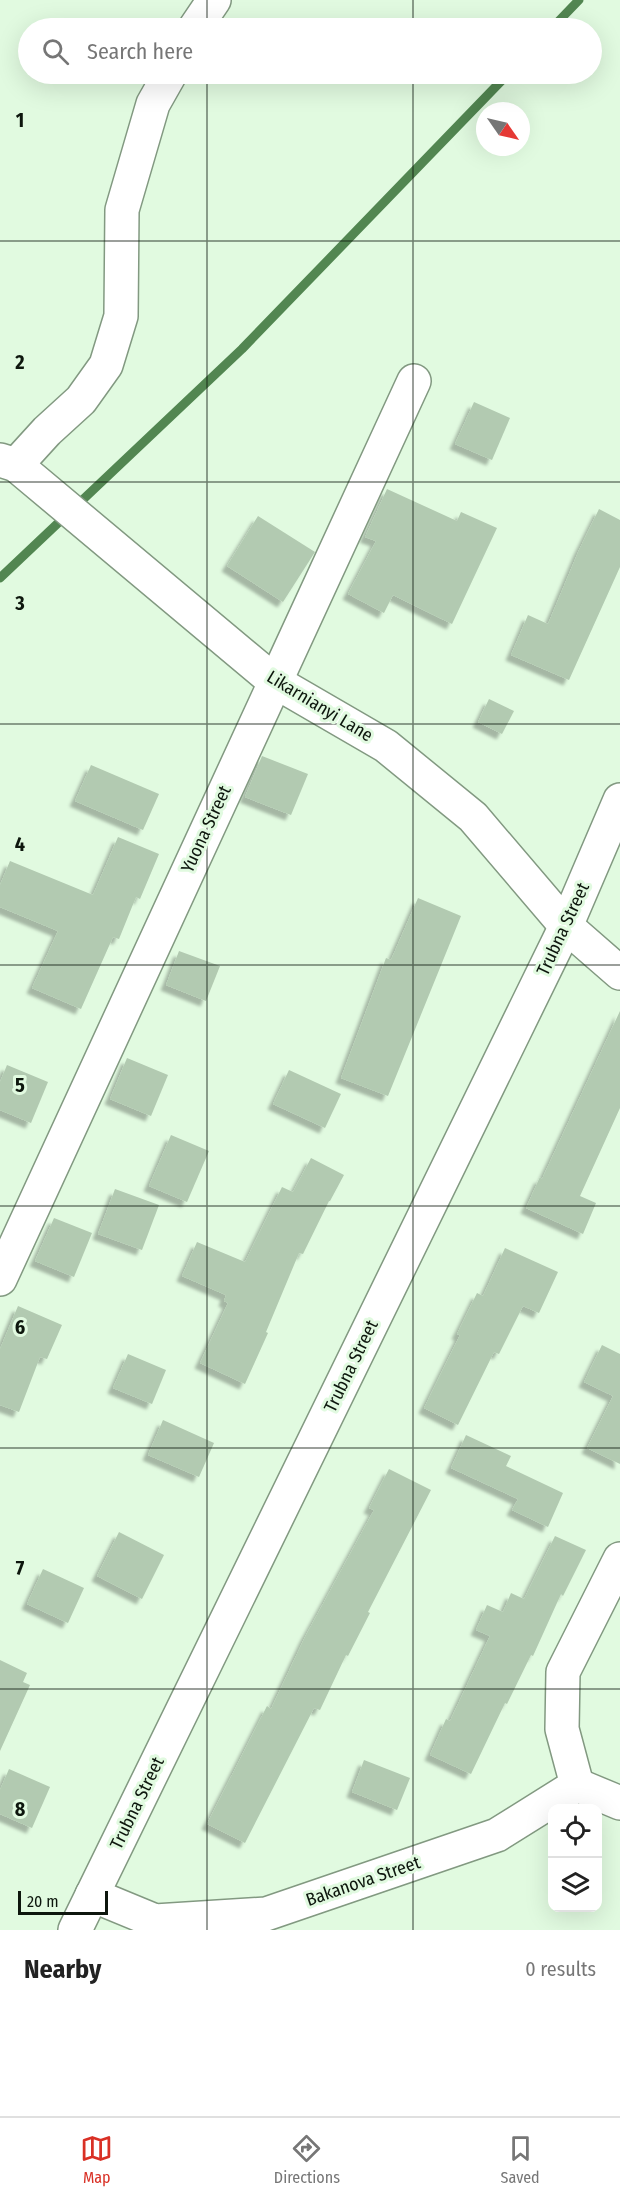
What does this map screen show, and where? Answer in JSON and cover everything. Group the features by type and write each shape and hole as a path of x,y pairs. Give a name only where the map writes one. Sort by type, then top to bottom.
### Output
{"street":[{"path":"202,18 214,0"},
{"path":"8,463 81,400 105,365 121,316 122,210 153,104 164,84"},
{"name":"Yuona Street","path":"0,1279 414,381"},
{"name":"Likarnianyi Lane","path":"8,463 274,681 386,746 472,817 566,926 620,973"},
{"name":"Trubna Street","path":"75,1930 566,926 620,800"},
{"path":"620,1559 563,1672 562,1729 577,1785 620,1803"},
{"name":"Bakanova Street","path":"92,1895 155,1921 266,1914 497,1835 577,1785"}],"building":[{"path":"474,402 510,418 492,460 455,444"},
{"path":"387,489 457,521 461,512 497,528 452,624 393,595 384,613 348,594 376,541 365,537"},
{"path":"599,509 620,520 620,567 569,680 511,655 528,615 548,624"},
{"path":"258,516 315,552 283,602 227,566"},
{"path":"489,699 514,711 502,734 478,722"},
{"path":"262,756 308,774 291,815 245,797"},
{"path":"91,765 159,794 143,830 75,801"},
{"path":"118,837 159,854 140,899 136,897 119,939 113,937 81,1009 32,988 58,931 0,907 0,885 10,861 93,895"},
{"path":"418,898 461,916 388,1096 341,1078 386,958 391,960"},
{"path":"179,951 220,966 206,1001 166,985"},
{"path":"620,1011 620,1108 580,1196 596,1203 583,1234 526,1208 540,1177 542,1179"},
{"path":"127,1058 168,1075 151,1116 110,1099"},
{"path":"7,1065 48,1082 31,1123 0,1110 0,1082"},
{"path":"289,1070 341,1094 325,1128 273,1104"},
{"path":"171,1135 209,1151 187,1202 149,1186"},
{"path":"311,1158 344,1175 303,1254 299,1253 266,1332 268,1333 245,1384 200,1363 228,1303 224,1301 226,1295 182,1276 197,1242 245,1262 282,1187 293,1192"},
{"path":"115,1189 159,1205 142,1250 98,1234"},
{"path":"54,1218 92,1233 74,1277 35,1261"},
{"path":"505,1248 558,1272 539,1313 523,1306 499,1354 494,1352 458,1425 424,1408 460,1335 457,1334 477,1293 483,1296"},
{"path":"18,1306 62,1325 47,1359 40,1357 19,1412 0,1405 0,1349"},
{"path":"602,1345 620,1354 620,1464 587,1448 613,1396 584,1382"},
{"path":"128,1354 166,1370 152,1404 113,1388"},
{"path":"163,1420 214,1443 199,1477 148,1455"},
{"path":"466,1435 511,1456 506,1466 563,1493 548,1527 512,1510 518,1499 451,1468"},
{"path":"389,1469 431,1490 320,1710 314,1708 245,1843 207,1824 267,1706 271,1709 305,1637 374,1510 369,1508"},
{"path":"119,1532 164,1555 142,1599 97,1576"},
{"path":"555,1536 586,1550 563,1596 561,1594 533,1656 531,1655 507,1704 505,1703 471,1774 430,1755 446,1719 450,1721 490,1636 476,1630 487,1605 503,1612 511,1593 524,1599"},
{"path":"43,1569 84,1588 68,1623 27,1604"},
{"path":"0,1660 27,1673 23,1682 30,1685 0,1751"},
{"path":"364,1760 410,1778 397,1810 352,1792"},
{"path":"9,1769 50,1787 32,1828 0,1814 0,1790"}],"waterway":[{"path":"562,18 579,0"},
{"path":"0,578 242,349 498,84"}]}
